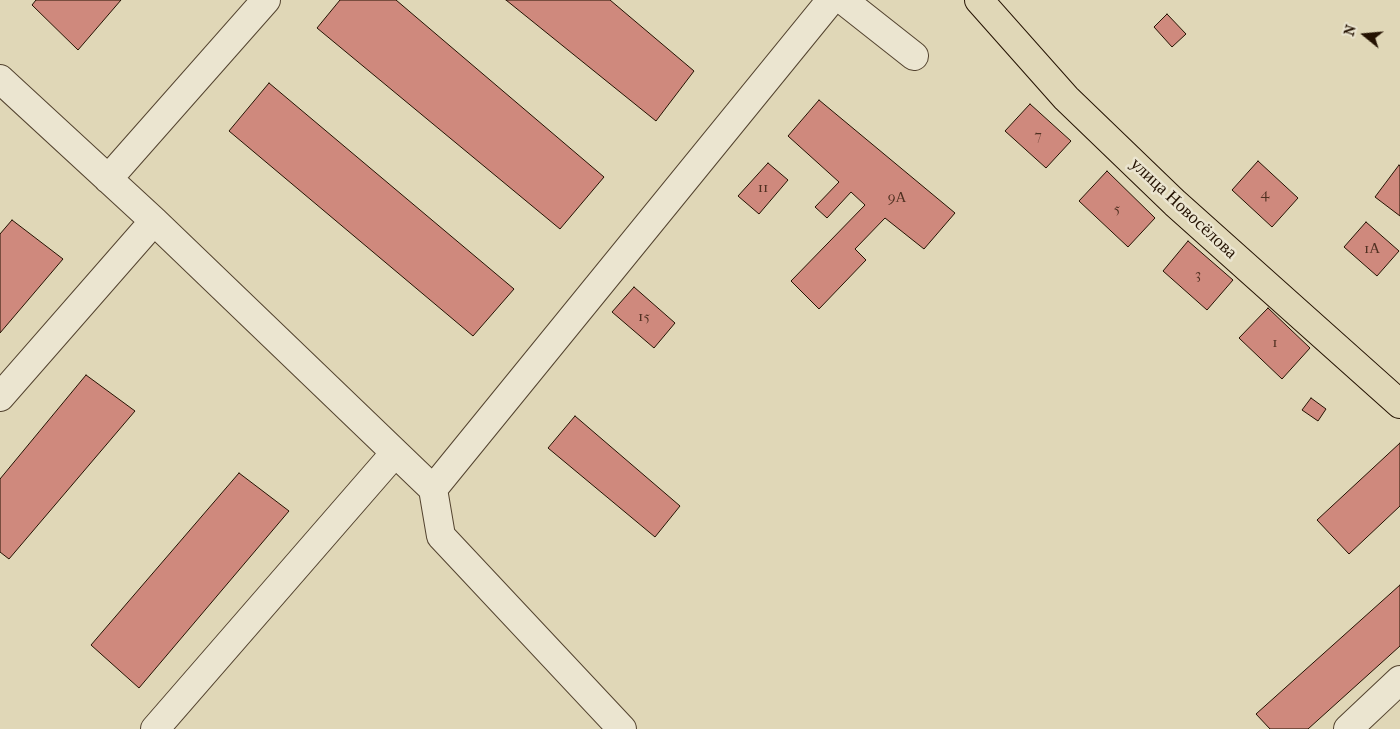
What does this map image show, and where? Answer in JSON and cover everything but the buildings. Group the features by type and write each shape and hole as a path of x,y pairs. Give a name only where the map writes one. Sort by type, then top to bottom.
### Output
{"main road":[{"name":"улица Новосёлова","path":"978,0 1086,118 1175,203 1400,404"}],"lane":[{"path":"108,179 266,0"},
{"path":"433,489 830,0"},
{"path":"843,0 914,56"},
{"path":"0,79 154,221 394,454 433,489 441,536 622,729"},
{"path":"0,396 154,221"},
{"path":"155,729 394,454"},
{"path":"1348,729 1400,680"}]}
